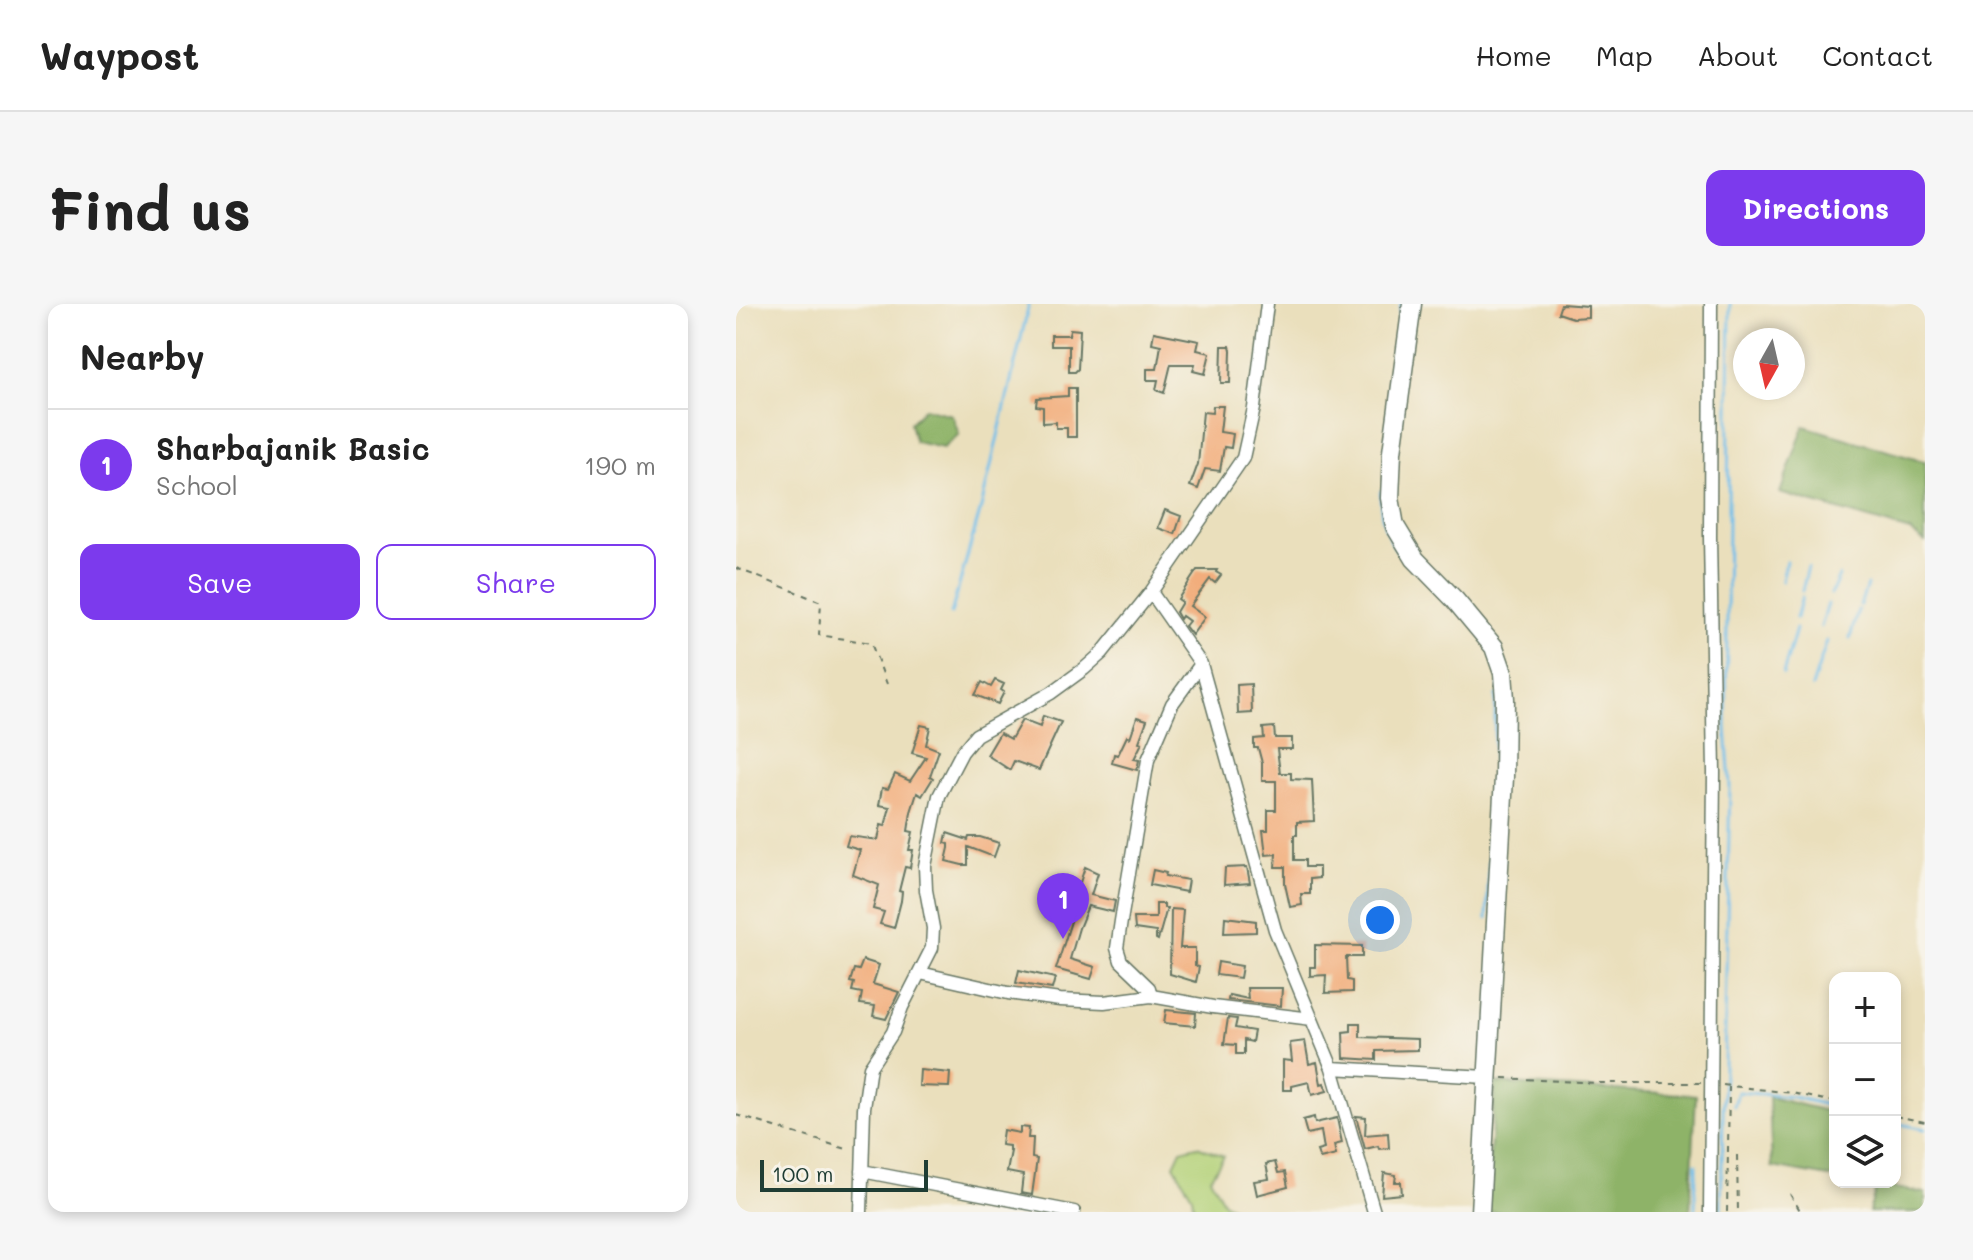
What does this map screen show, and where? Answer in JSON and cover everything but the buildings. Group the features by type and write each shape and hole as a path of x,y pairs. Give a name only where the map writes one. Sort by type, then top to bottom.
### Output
{"street":[{"path":"861,1212 864,1108 870,1067 893,1032 932,948 925,866 939,796 962,752 976,735 1051,693 1102,653 1151,592 1243,458 1254,408 1267,304"},
{"path":"1412,304 1392,452 1390,498 1395,526 1415,559 1494,647 1503,673 1505,699 1504,777 1480,1212"},
{"path":"1710,1212 1714,772 1710,537 1711,304"},
{"path":"1151,592 1201,664 1275,930 1332,1068 1374,1212"},
{"path":"1151,996 1149,988 1121,961 1117,948 1121,921 1148,760 1172,704 1201,664"},
{"path":"920,973 1008,993 1080,1002 1151,996 1312,1019"},
{"path":"1332,1068 1486,1077"},
{"path":"862,1171 1074,1212"}],"path":[{"path":"736,568 821,602 819,635 871,643 887,684"},
{"path":"1486,1077 1598,1083 1711,1084 1792,1093 1829,1101"},
{"path":"1727,1212 1729,1086"},
{"path":"736,1115 863,1153"},
{"path":"1901,1117 1925,1122"},
{"path":"1737,1155 1738,1212"},
{"path":"1790,1194 1801,1212"}],"green space":[{"path":"924,408 952,415 959,434 943,448 915,442 910,423"},
{"path":"1804,426 1925,462 1925,542 1910,531 1780,493"},
{"path":"1495,1083 1696,1095 1690,1212 1486,1212"},
{"path":"1769,1097 1829,1112 1829,1177 1772,1167"},
{"path":"1197,1146 1224,1156 1210,1178 1224,1203 1244,1212 1194,1212 1192,1196 1174,1165 1181,1150"},
{"path":"1876,1188 1925,1193 1925,1212 1869,1212"}],"waterway":[{"path":"951,614 982,504 1029,304"},
{"path":"1392,384 1401,304"},
{"path":"1721,1212 1730,785 1726,728 1730,304"},
{"path":"1381,491 1385,527 1403,557"},
{"path":"1782,581 1786,561"},
{"path":"1802,591 1808,567"},
{"path":"1831,594 1839,576"},
{"path":"1860,605 1867,585"},
{"path":"1796,618 1802,597"},
{"path":"1821,627 1828,604"},
{"path":"1850,638 1858,610"},
{"path":"1783,674 1796,629"},
{"path":"1812,687 1827,641"},
{"path":"1487,919 1496,695"},
{"path":"1734,1106 1738,1092 1793,1097 1829,1106"},
{"path":"1901,1124 1925,1129"},
{"path":"1695,1212 1696,1164"}],"place":[{"name":"Sharbajanik Basic","path":"1063,939"}]}
